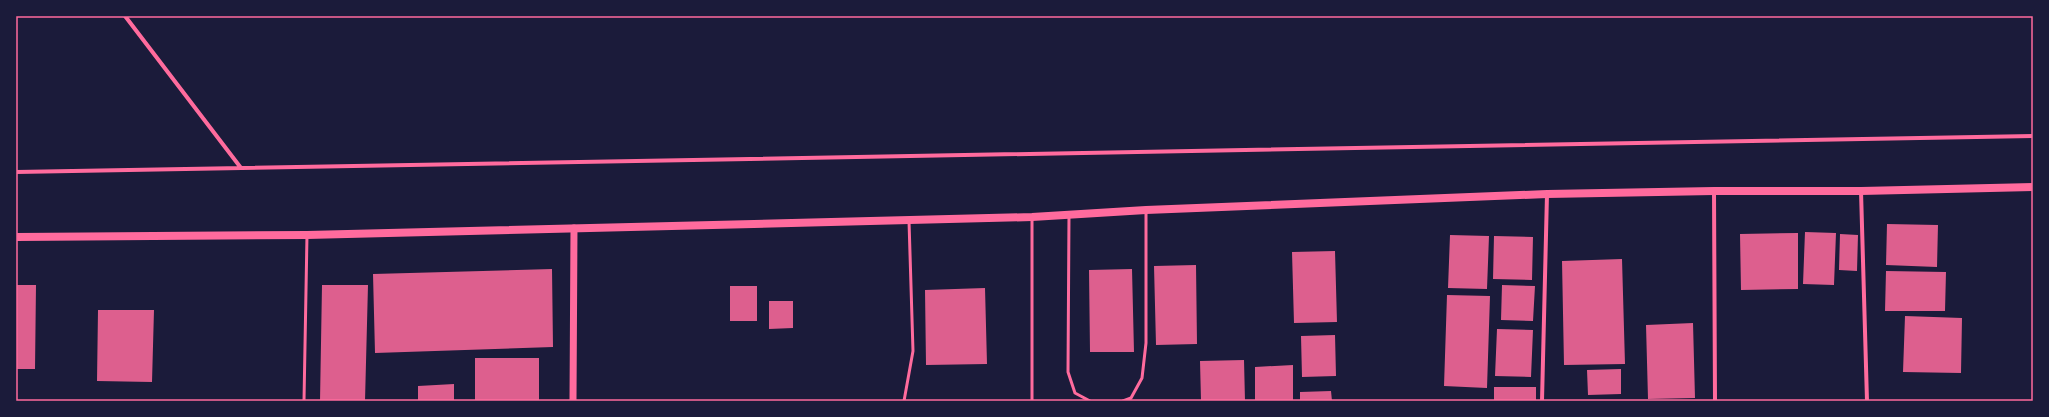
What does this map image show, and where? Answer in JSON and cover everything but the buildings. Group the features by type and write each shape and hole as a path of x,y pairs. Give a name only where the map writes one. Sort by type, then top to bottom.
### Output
{"main road":[{"path":"16,237 307,235 1032,217 1146,210 1547,194 1714,191 1861,191 2033,187"}],"street":[{"path":"125,16 241,168"},
{"path":"16,172 2033,136"},
{"path":"1714,191 1715,401"},
{"path":"1861,191 1867,401"},
{"path":"1542,401 1547,194"},
{"path":"572,401 574,228"}],"lane":[{"path":"1123,401 1131,398 1142,378 1146,343 1146,210"},
{"path":"1069,215 1068,372 1075,393 1090,401"},
{"path":"1032,217 1032,401"},
{"path":"904,401 913,351 909,220"},
{"path":"304,401 307,235"}]}
